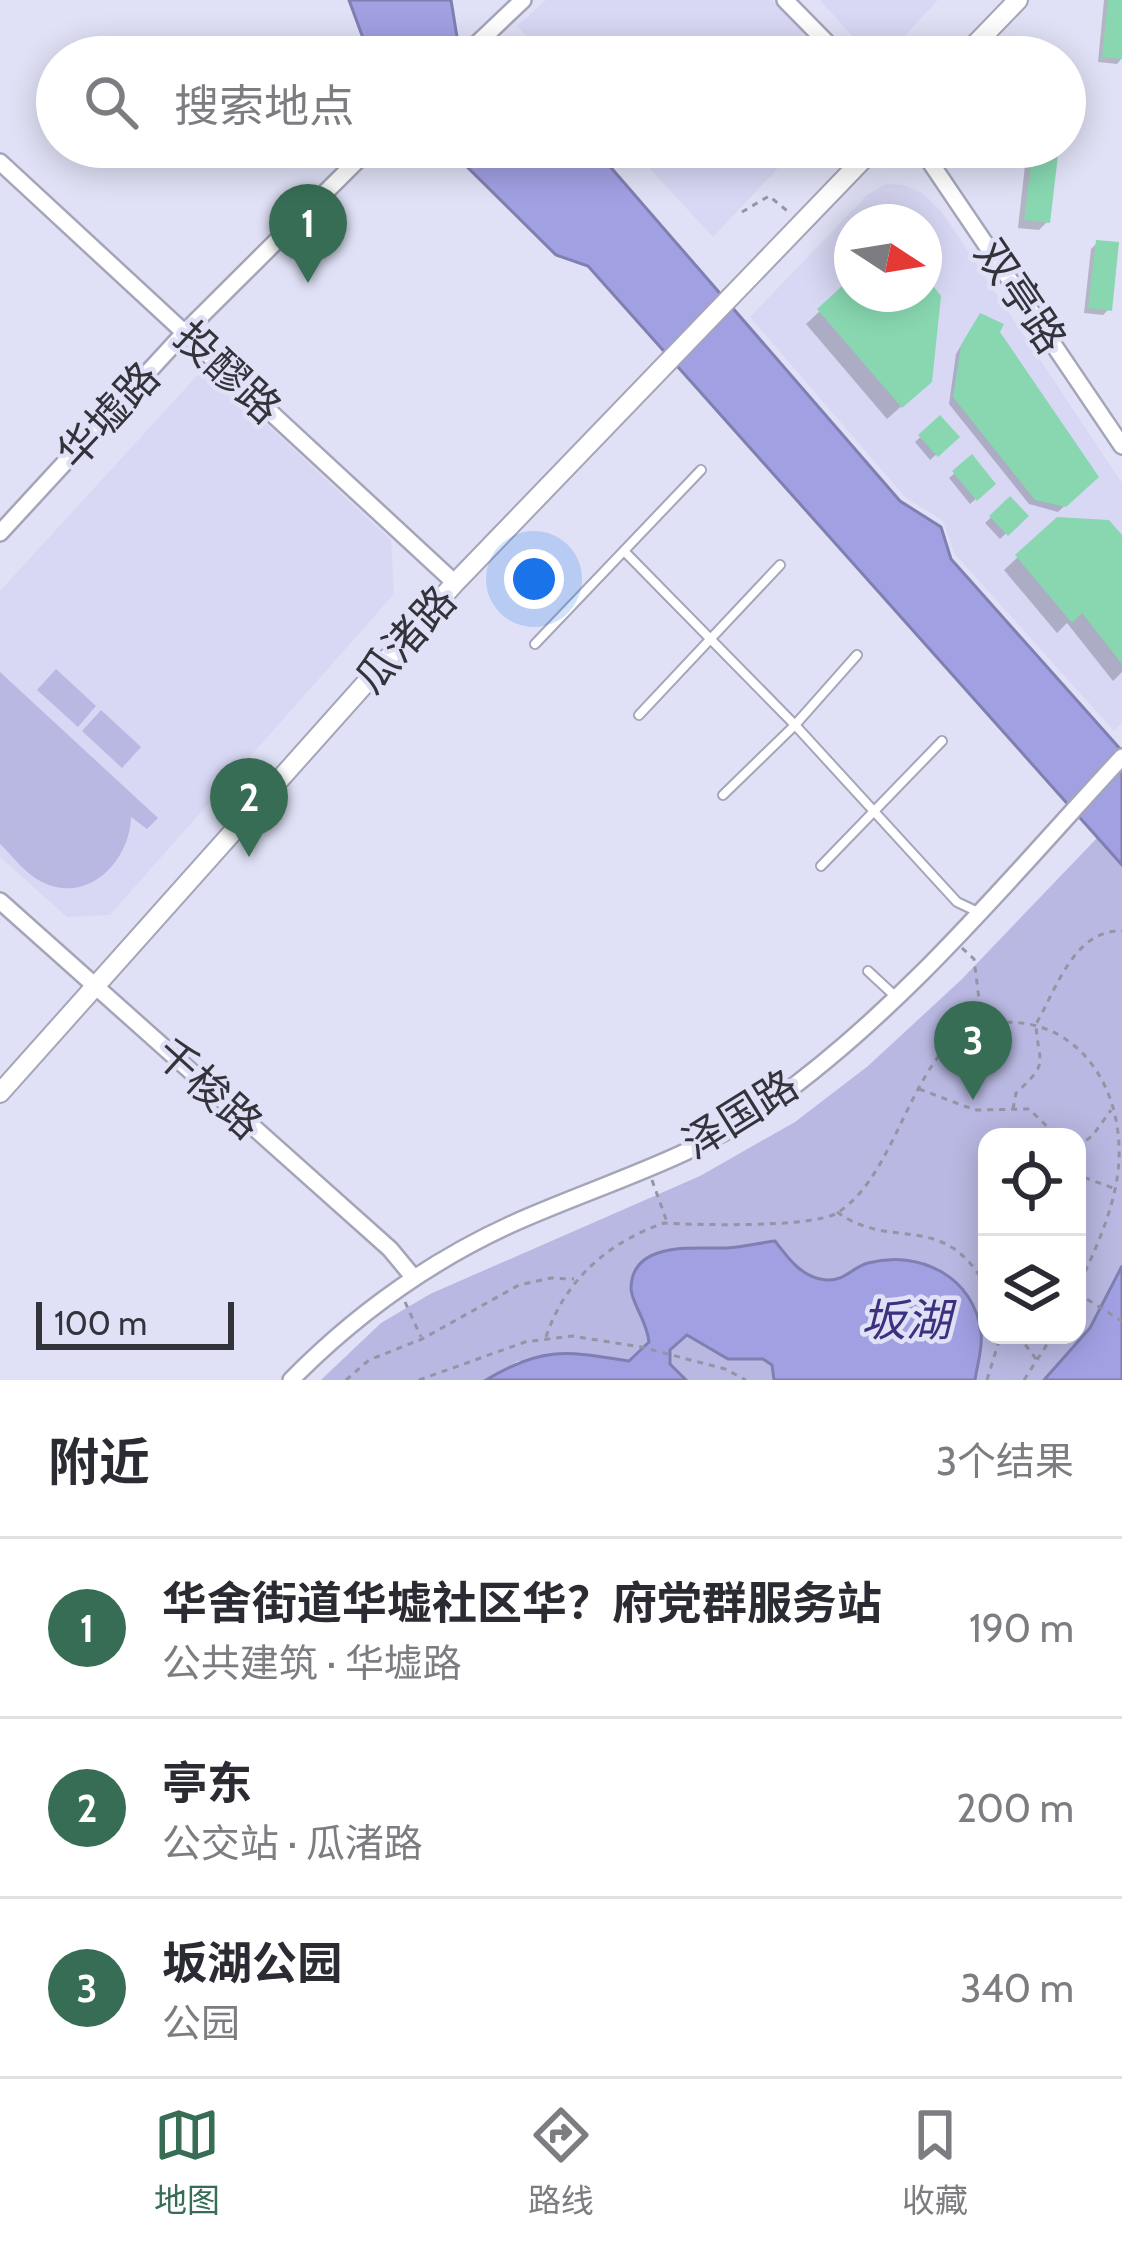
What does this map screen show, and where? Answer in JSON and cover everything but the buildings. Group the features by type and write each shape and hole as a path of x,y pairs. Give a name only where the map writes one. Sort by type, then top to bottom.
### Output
{"street":[{"path":"484,36 523,0"},
{"path":"785,0 820,36"},
{"path":"983,36 1018,0"},
{"name":"投醪路","path":"0,162 455,583"},
{"name":"华墟路","path":"0,533 184,332 350,168"},
{"name":"瓜渚路","path":"0,1093 455,583 855,168"},
{"name":"双亭路","path":"934,168 1122,446"},
{"name":"泽国路","path":"291,1380 406,1282 512,1224 704,1142 770,1105 897,998 1122,758"},
{"name":"千梭路","path":"0,902 390,1250 406,1282"}],"lane":[{"path":"535,644 701,470"},
{"path":"624,551 795,725 957,902 980,913"},
{"path":"639,715 780,565"},
{"path":"723,795 795,725 857,655"},
{"path":"820,866 942,741"},
{"path":"868,971 897,998"}],"path":[{"path":"742,212 769,196 802,223"},
{"path":"1013,1109 1016,1093 1035,1080 1039,1069 1042,1052 1036,1024 1076,951 1103,933 1122,931"},
{"path":"955,940 974,959 982,1024"},
{"path":"546,1337 586,1268 643,1231 667,1224 821,1219 837,1212 876,1174 940,1055 966,1031 982,1024 1036,1024 1066,1037 1085,1054 1111,1106 1119,1178 1086,1271"},
{"path":"920,1089 975,1110 1029,1109 1049,1128"},
{"path":"1086,1141 1120,1099"},
{"path":"646,1168 667,1224"},
{"path":"1086,1178 1114,1189"},
{"path":"837,1212 864,1226 943,1240 978,1271"},
{"path":"346,1380 369,1360 422,1339 519,1285 551,1278 576,1279"},
{"path":"406,1282 422,1339"},
{"path":"1086,1298 1122,1322"},
{"path":"419,1380 546,1337 572,1336 641,1347 746,1380"},
{"path":"987,1380 998,1344"},
{"path":"1025,1344 1037,1360"},
{"path":"1024,1380 1048,1344"}],"shaded area":[{"path":"546,0 772,0 807,36 526,36 517,26"},
{"path":"820,0 938,0 905,36 852,36"},
{"path":"649,168 778,168 713,237"},
{"path":"886,184 903,185 934,204 858,204"},
{"path":"942,212 1122,483 1122,722 1114,731 954,553 943,521 905,497 750,317 834,229 834,312 942,312"},
{"path":"205,367 391,540 394,594 110,915 67,917 0,857 0,591"},
{"path":"56,669 96,706 78,727 37,690"},
{"path":"0,672 158,818 147,829 131,817 115,863 90,883 59,888 42,882 0,844"},
{"path":"101,710 141,747 122,768 82,731"},
{"path":"1098,837 1122,865 1122,1266 1086,1333 1086,1128 978,1128 978,1344 1076,1344 1044,1380 673,1380 518,1361 486,1380 321,1380 381,1323 430,1294 700,1176 795,1122 868,1066 961,980"}],"water":[{"path":"349,0 451,0 457,36 362,36"},
{"path":"468,168 610,168 900,501 941,527 951,559 1122,751 1122,865 588,266 556,255"},
{"name":"坂湖","path":"775,1241 796,1266 826,1280 887,1260 925,1264 941,1272 968,1296 977,1313 981,1351 975,1380 774,1380 772,1365 763,1359 728,1359 687,1335 670,1350 670,1364 686,1380 486,1380 539,1356 588,1355 629,1361 649,1342 631,1288 642,1262 668,1250"},
{"name":"坂湖","path":"1122,1266 1122,1380 1044,1380 1076,1344 1086,1344"}],"place":[{"name":"华舍街道华墟社区华？府党群服务站","path":"308,283"},
{"name":"亭东","path":"249,857"},
{"name":"坂湖公园","path":"973,1100"}]}
